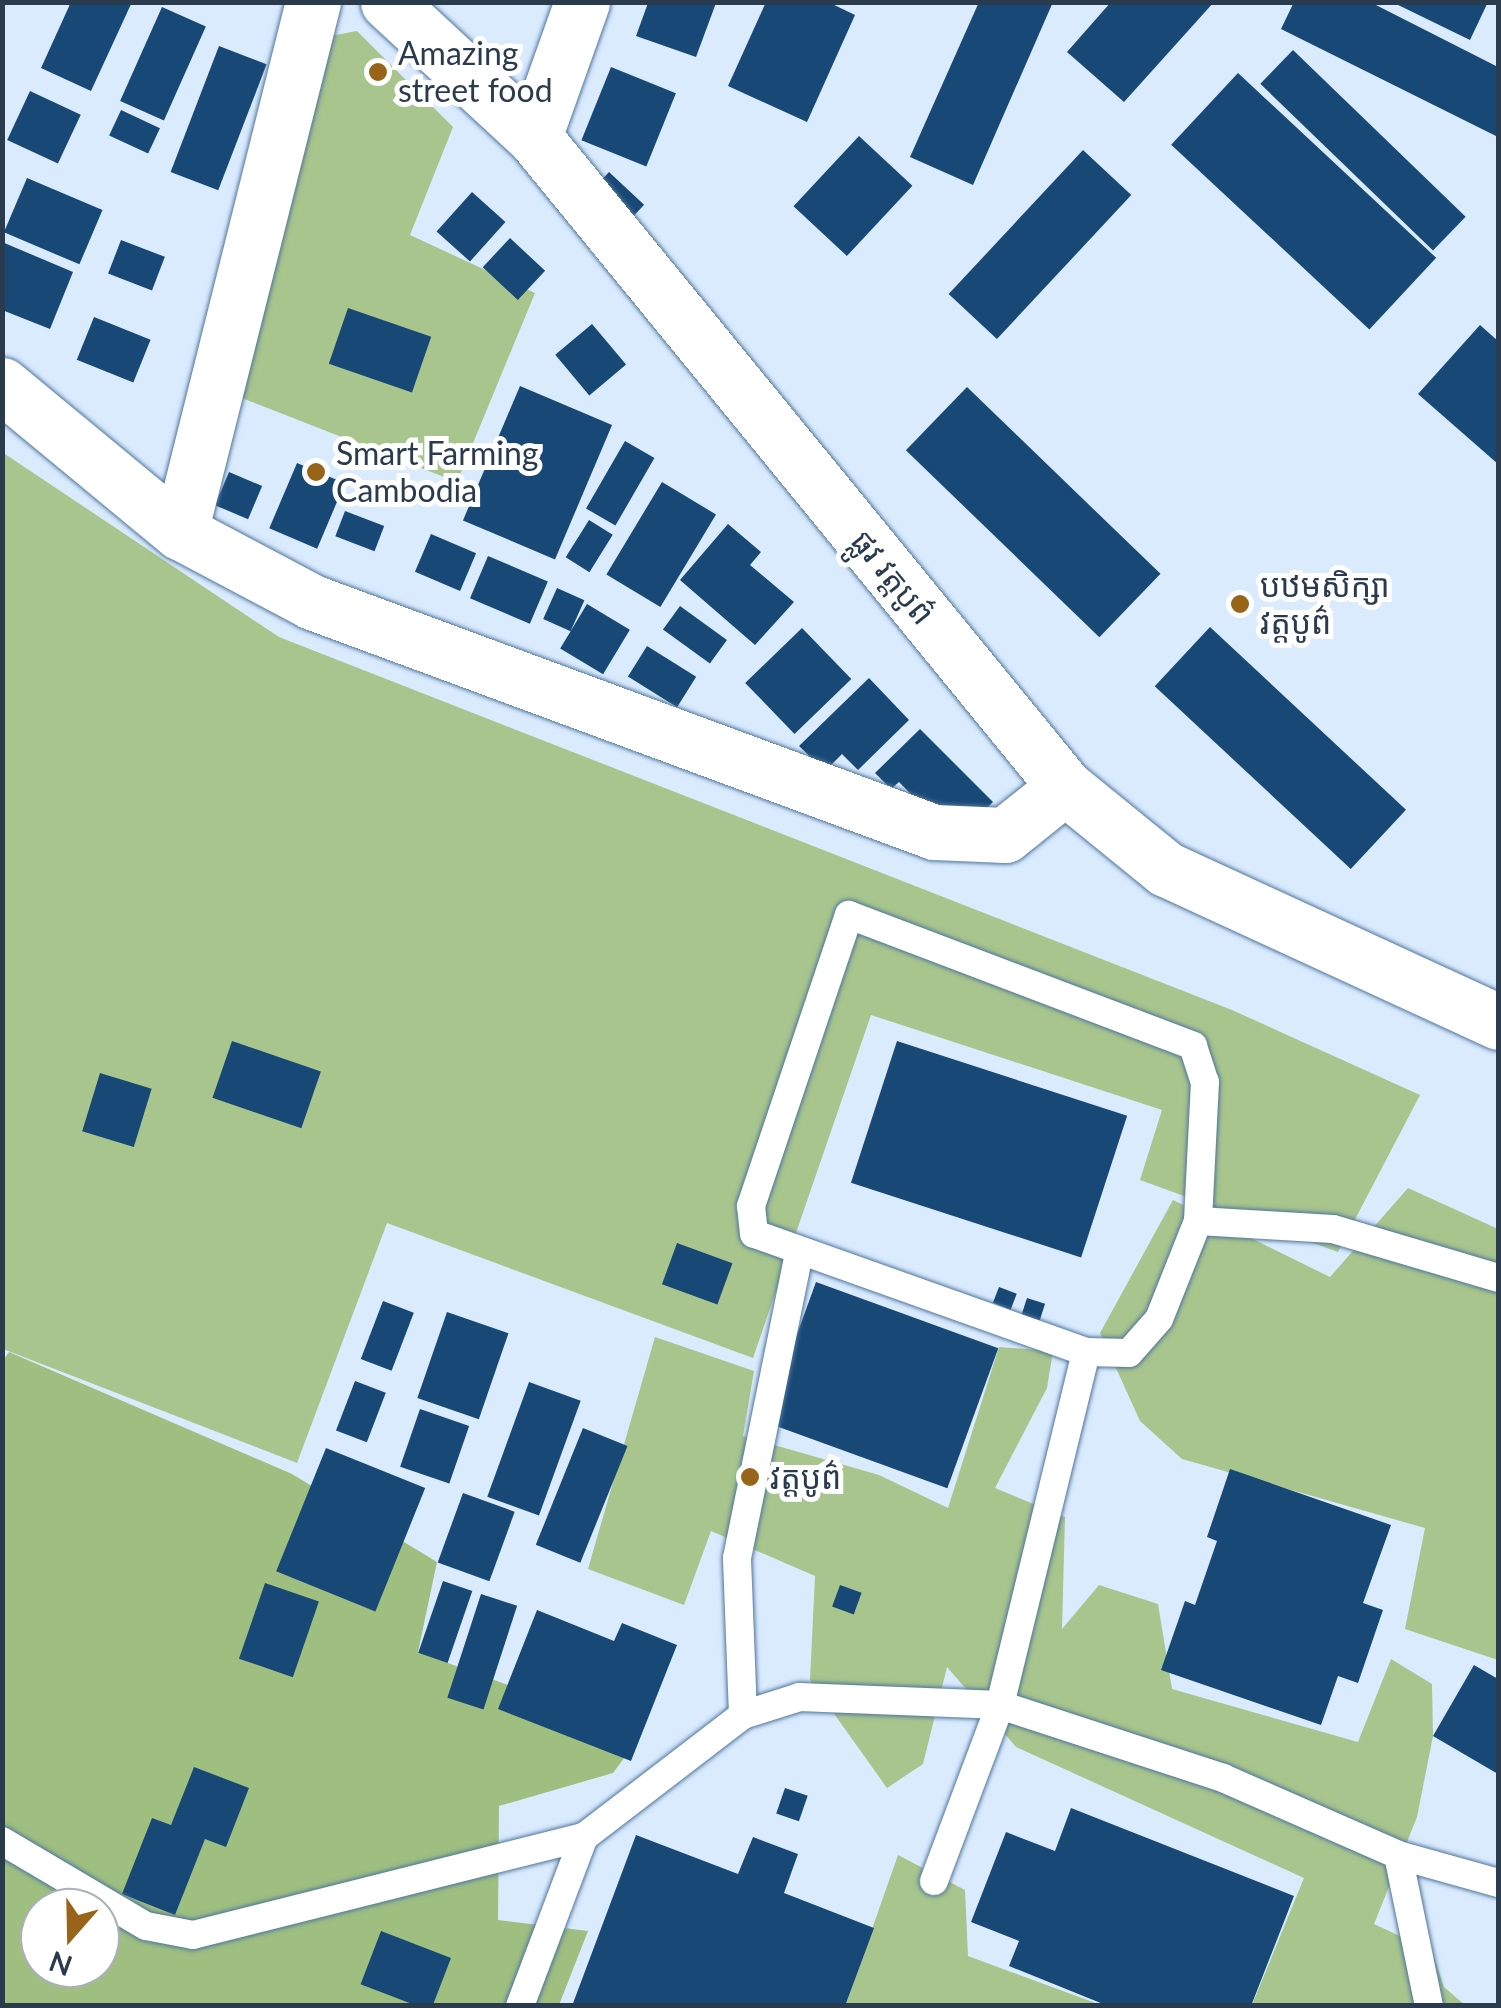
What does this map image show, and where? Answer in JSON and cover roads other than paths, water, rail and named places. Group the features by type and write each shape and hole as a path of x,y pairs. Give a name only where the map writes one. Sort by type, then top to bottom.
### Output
{"street":[{"path":"180,532 313,2"},
{"name":"ផ្លូវ វត្តបូព៌","path":"388,2 534,137 1064,787 1166,870 1498,1022"},
{"path":"534,137 582,2"},
{"path":"2,385 180,532 312,602 934,832 1005,835 1064,787"}],"lane":[{"path":"849,915 1193,1046 1206,1082 1198,1221 1159,1318 1129,1353 1086,1352 799,1254 754,1234 751,1206 849,915"},
{"path":"1198,1221 1333,1229 1498,1278"},
{"path":"743,1714 737,1558 799,1254"},
{"path":"934,1881 1000,1705 1086,1352"},
{"path":"2,1840 146,1926 193,1936 584,1837 743,1714 800,1697 1000,1705 1223,1778 1398,1854 1498,1883"},
{"path":"520,2006 584,1837"},
{"path":"1398,1854 1429,2006"}],"place":[{"name":"Amazing street food","path":"378,72"},
{"name":"Smart Farming Cambodia","path":"316,472"},
{"name":"បឋមសិក្សា វត្តបូព៌","path":"1240,604"},
{"name":"វត្តបូព៌","path":"750,1477"}]}
